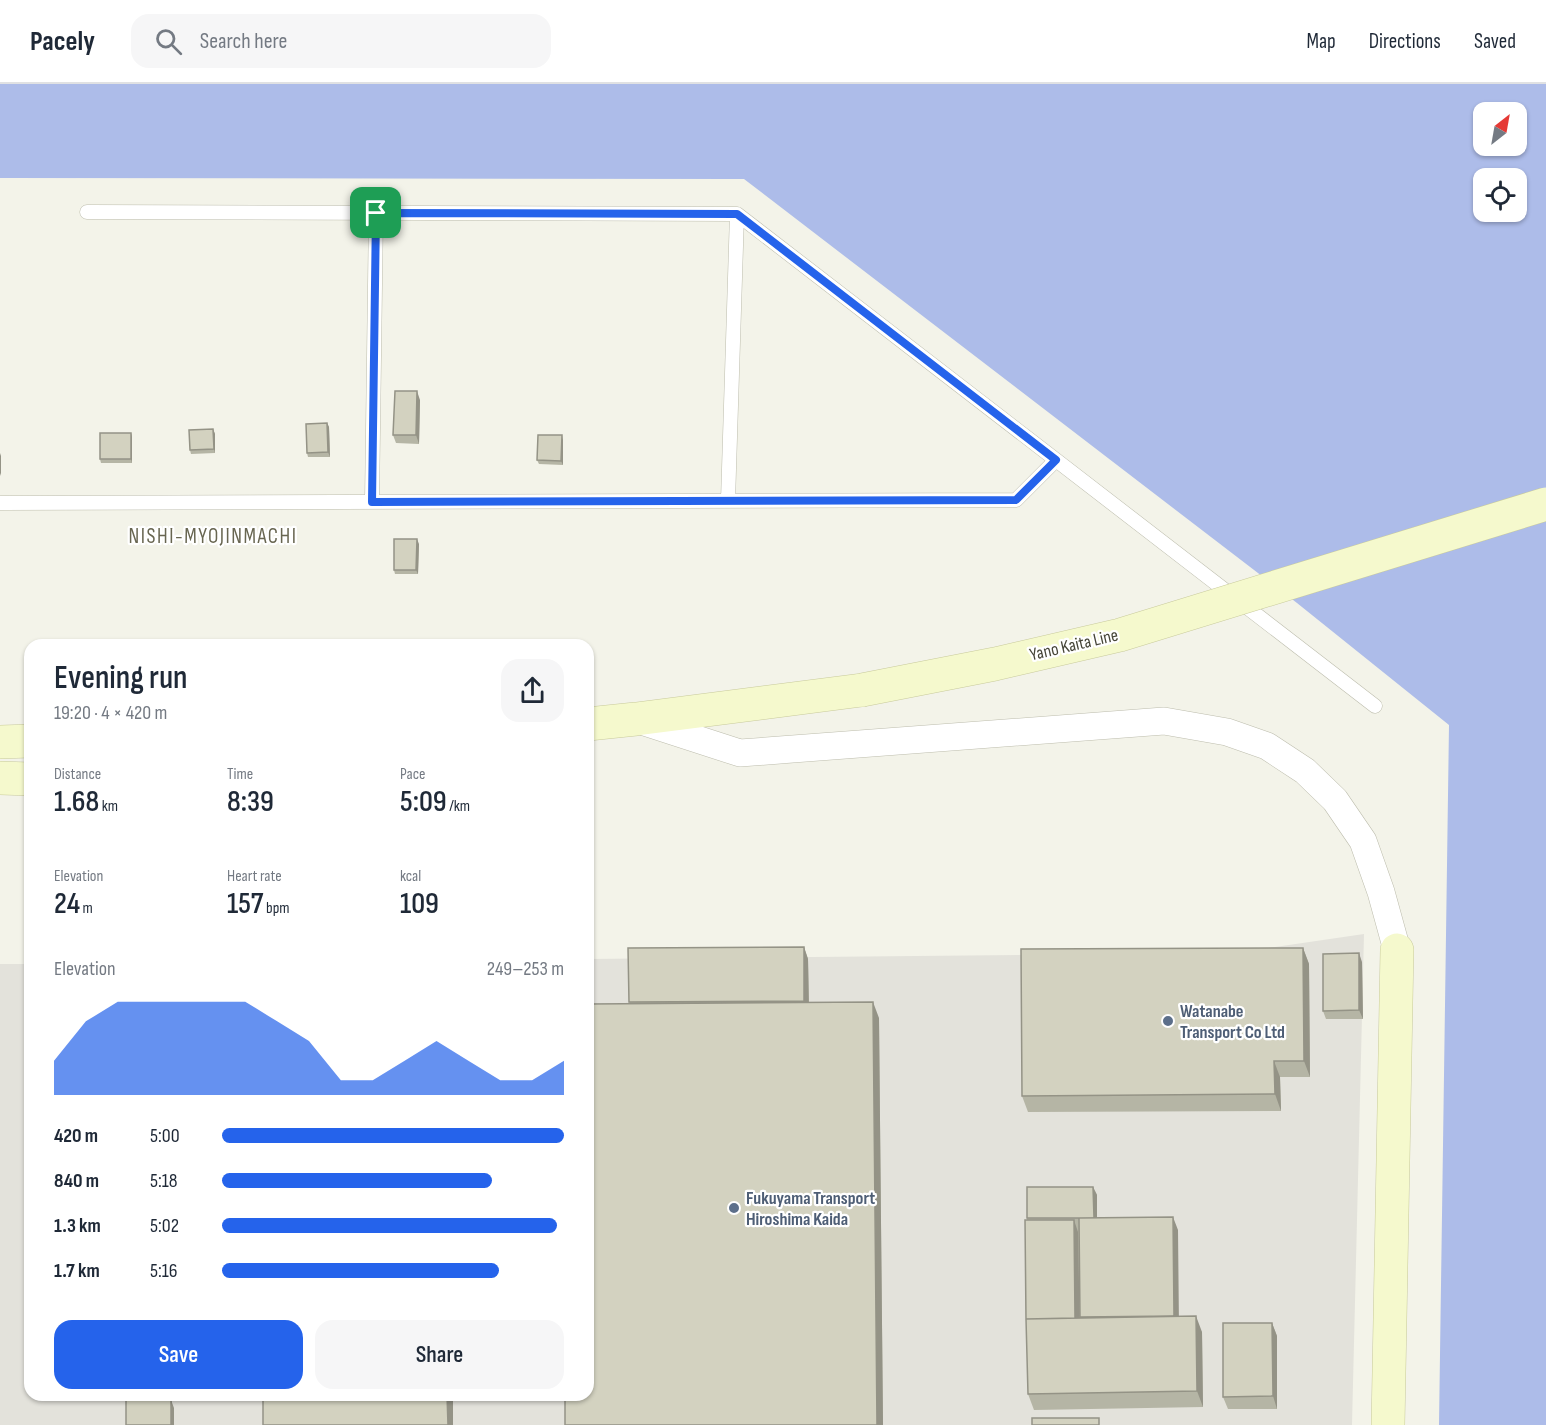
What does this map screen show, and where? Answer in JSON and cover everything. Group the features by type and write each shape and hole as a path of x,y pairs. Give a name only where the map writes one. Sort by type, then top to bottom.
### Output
{"main road":[{"name":"Yano Kaita Line","path":"594,722 861,690 995,664 1120,635 1546,504"},
{"path":"0,742 24,741"},
{"path":"0,778 24,779"},
{"path":"1388,1425 1397,950"}],"street":[{"path":"636,719 740,753 1164,721 1227,732 1267,746 1305,771 1335,800 1363,842 1381,892 1397,950"}],"lane":[{"path":"87,212 737,214 1375,706"},
{"path":"372,502 376,213"},
{"path":"728,501 737,214"},
{"path":"0,503 1016,500 1056,460"}],"shaded area":[{"path":"1364,934 1352,1425 0,1425 0,964 24,964 24,1401 594,1401 594,959 1234,953"}],"water":[{"path":"0,84 1546,84 1546,1425 1439,1425 1449,725 1297,603 744,179 0,178"}],"building":[{"path":"395,391 417,391 416,435 393,435"},
{"path":"327,423 328,452 307,453 306,424"},
{"path":"213,429 214,449 190,450 189,430"},
{"path":"100,433 131,433 131,459 100,459"},
{"path":"538,435 562,435 561,461 537,460"},
{"path":"394,539 417,539 416,570 394,570"},
{"path":"804,947 804,1001 629,1002 628,948"},
{"name":"Watanabe Transport Co Ltd","path":"1303,948 1304,1061 1274,1061 1275,1094 1022,1096 1021,949"},
{"path":"1359,953 1359,1010 1323,1011 1323,954"},
{"name":"Fukuyama Transport Hiroshima Kaida","path":"873,1002 877,1425 565,1425 565,1401 594,1401 594,1004"},
{"path":"1027,1187 1093,1187 1094,1218 1027,1218"},
{"path":"1173,1217 1174,1316 1080,1317 1079,1218"},
{"path":"1025,1220 1074,1220 1075,1318 1026,1320"},
{"path":"1196,1316 1197,1391 1028,1394 1026,1319"},
{"path":"1223,1323 1272,1323 1273,1396 1223,1397"},
{"path":"126,1401 171,1401 171,1425 126,1425"},
{"path":"263,1401 447,1401 448,1425 263,1425"},
{"path":"1032,1418 1099,1418 1099,1425 1032,1425"}],"place":[{"name":"Watanabe Transport Co Ltd","path":"1168,1021"},
{"name":"Fukuyama Transport Hiroshima Kaida","path":"734,1208"}],"district":[{"name":"NISHI-MYOJINMACHI","path":"213,536"}],"route":[{"path":"376,213 737,214 1056,460 1016,500 372,502 376,213"}]}
